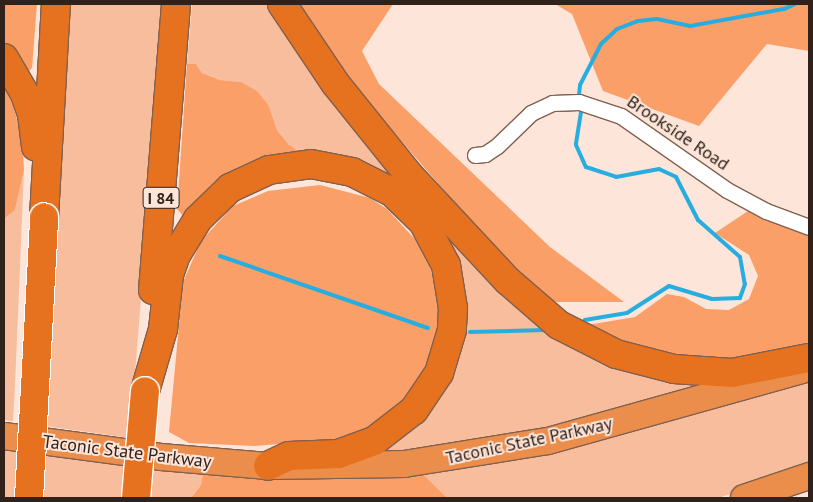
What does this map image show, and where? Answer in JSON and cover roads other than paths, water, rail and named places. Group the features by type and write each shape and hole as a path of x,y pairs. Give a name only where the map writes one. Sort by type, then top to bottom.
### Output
{"highway":[{"path":"29,498 56,4"},
{"name":"I 84","path":"136,498 176,4"},
{"path":"282,4 335,83 409,175 508,281 559,325 616,354 674,369 747,371 809,358"},
{"path":"4,58 16,76 32,114 36,151 34,180 44,217"},
{"path":"145,391 163,329 169,275 176,255 198,218 230,188 269,170 311,164 352,172 392,192 423,222 446,266 453,308 452,330 439,373 414,410 374,441 338,454 289,456 268,466"},
{"name":"Taconic State Parkway","path":"4,436 162,458 268,466 404,464 501,451 595,429 809,368"},
{"path":"744,498 809,476"}],"street":[{"name":"Brookside Road","path":"476,154 485,154 497,146 531,113 552,103 579,102 621,116 728,190 766,211 809,227"}],"waterway":[{"path":"579,95 580,85 601,44 617,29 638,21 657,19 690,26 784,9 795,4"},
{"path":"581,112 576,145 586,167 616,177 659,169 676,177 698,220 740,257 745,284 740,298 712,299 669,286 627,313 585,320"},
{"path":"220,256 428,328"},
{"path":"470,332 546,330"}]}
